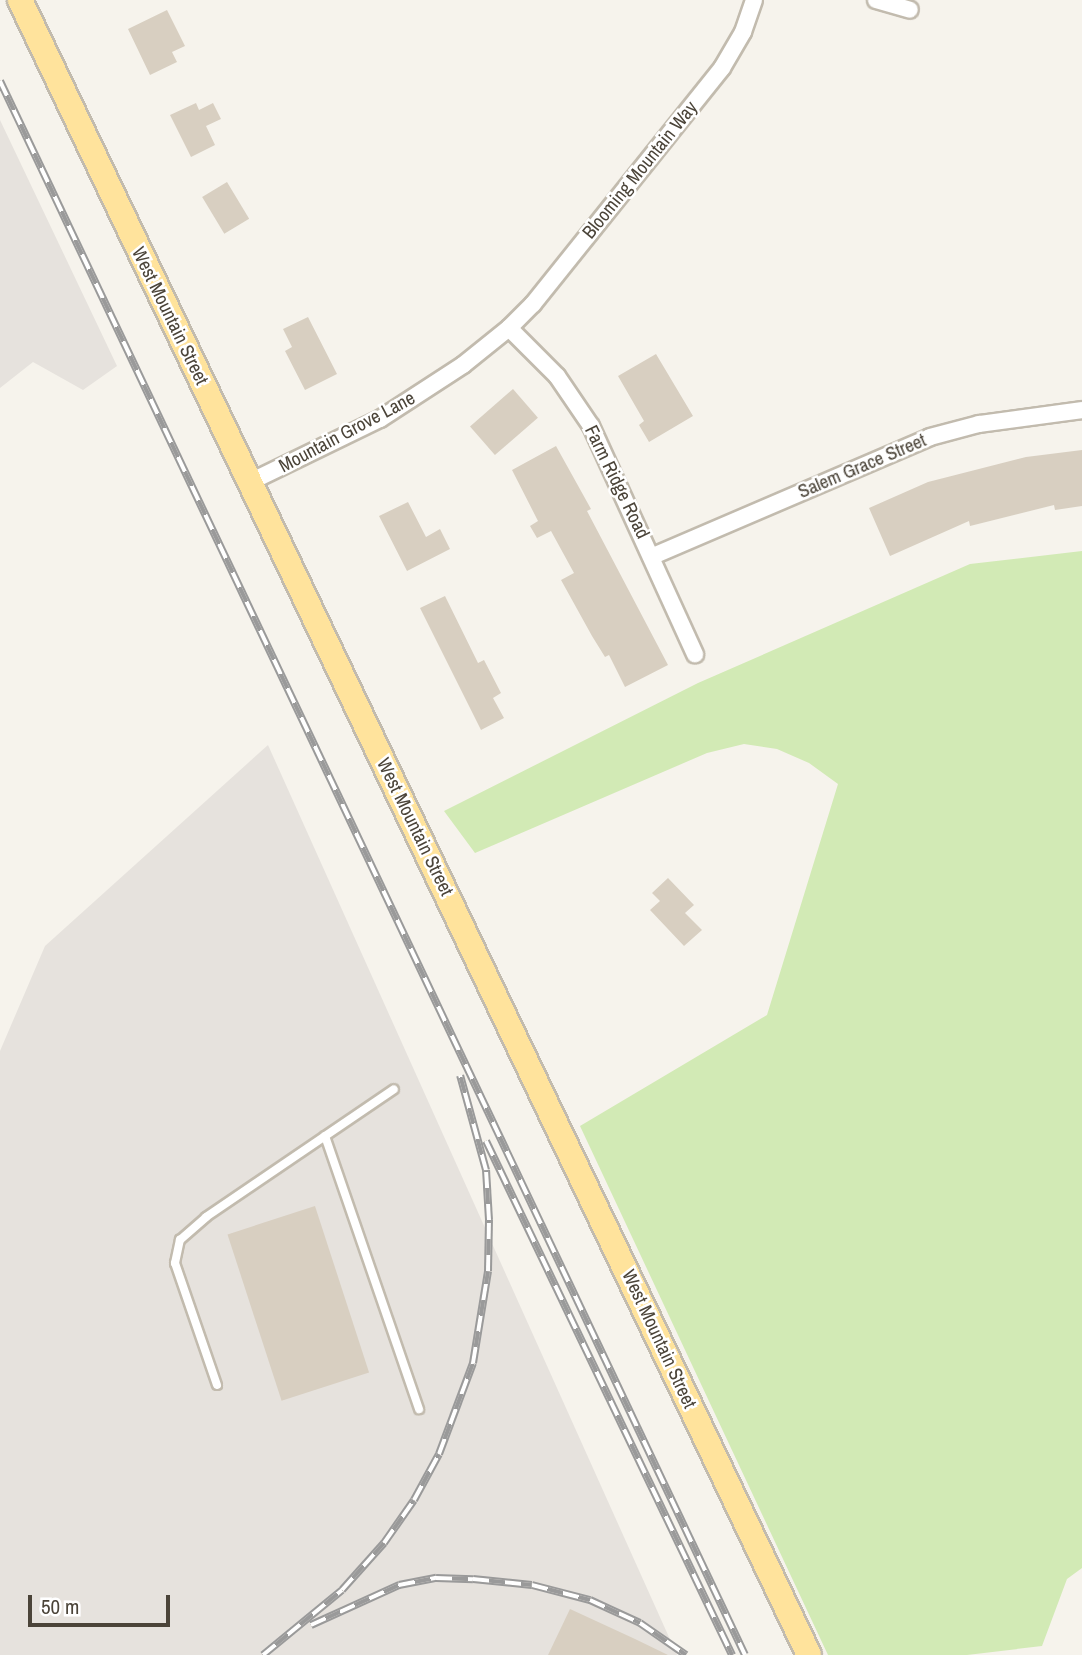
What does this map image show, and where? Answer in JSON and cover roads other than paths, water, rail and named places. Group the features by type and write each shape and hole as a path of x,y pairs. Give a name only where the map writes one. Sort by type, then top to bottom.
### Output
{"main road":[{"name":"West Mountain Street","path":"19,0 809,1655"}],"street":[{"name":"Blooming Mountain Way","path":"509,328 533,304 722,68 743,32 754,0"},
{"path":"876,0 910,10"},
{"name":"Mountain Grove Lane","path":"250,482 380,419 463,365 509,328"},
{"name":"Farm Ridge Road","path":"509,328 557,376 591,426 653,556 695,654"},
{"name":"Salem Grace Street","path":"653,556 930,438 979,424 1082,410"}],"lane":[{"path":"217,1385 175,1264 180,1240 206,1217 394,1089"},
{"path":"325,1136 419,1409"}],"railway":[{"path":"0,81 745,1655"},
{"path":"263,1655 342,1590 384,1543 414,1500 439,1454 473,1363 488,1271 489,1220 486,1170 460,1075"},
{"path":"486,1141 732,1655"},
{"path":"311,1625 399,1585 436,1578 473,1579 532,1585 590,1600 640,1623 686,1655"}]}
